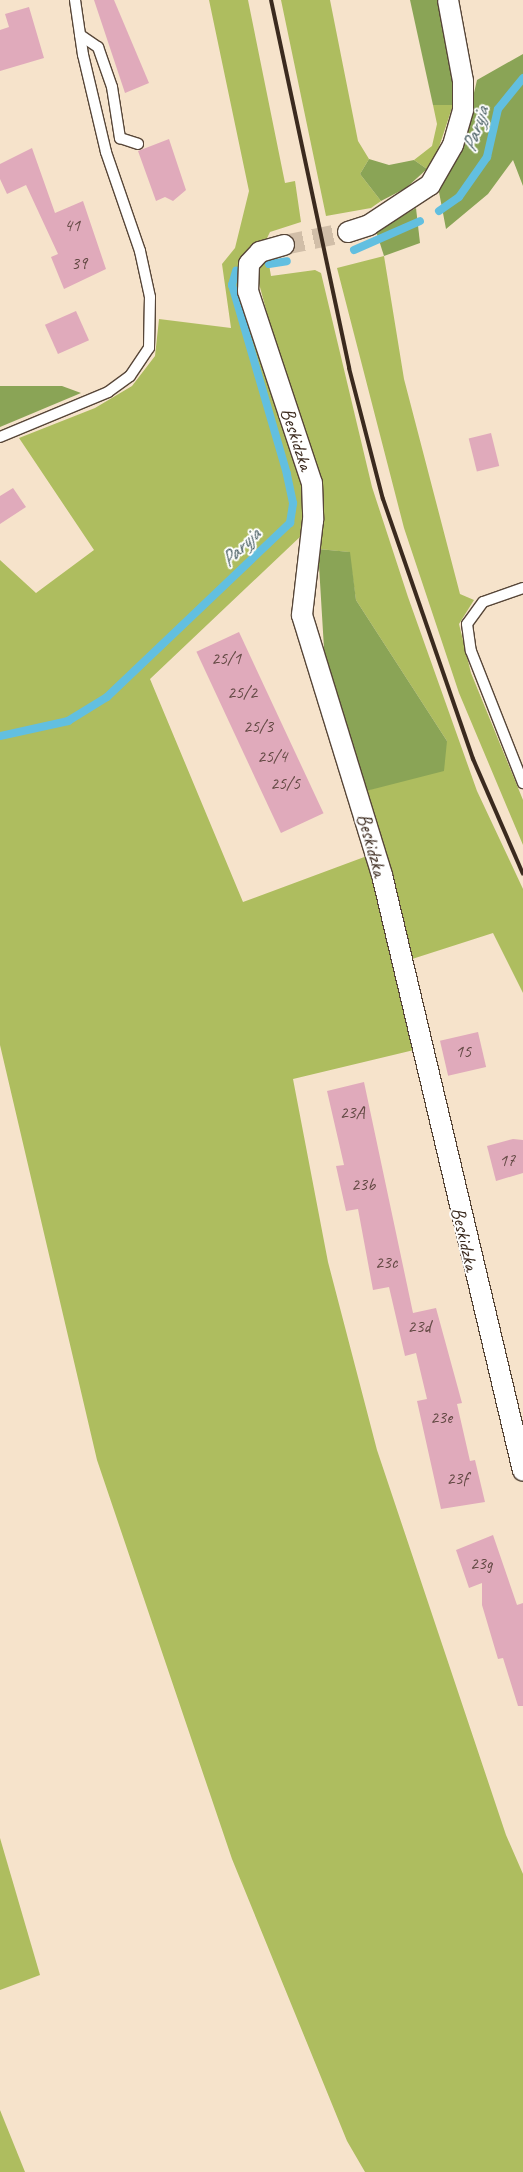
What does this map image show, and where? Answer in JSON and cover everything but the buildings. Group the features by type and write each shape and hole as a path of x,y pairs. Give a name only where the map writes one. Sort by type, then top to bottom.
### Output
{"street":[{"path":"348,232 369,225 430,185 453,145 463,109 463,81 448,0"},
{"name":"Beskidzka","path":"284,245 260,252 249,264 248,291 312,483 313,520 302,615 382,875 473,1274 523,1470"}],"lane":[{"path":"0,437 108,392 130,376 150,348 150,297 140,251 106,152 80,35 75,0"},
{"path":"80,35 98,47 112,87 120,138 138,144"},
{"path":"523,588 483,602 467,624 472,652 523,783"}],"green space":[{"path":"209,0 248,0 285,183 295,181 301,222 270,232 241,291 302,486 302,535 150,679 243,902 367,856 414,1050 293,1079 328,1262 377,1450 506,1835 523,1874 523,2172 365,2172 347,2141 232,1859 97,1460 0,1045 0,560 36,593 94,550 19,438 95,408 132,386 155,356 159,319 231,328 222,264 235,248 249,191"},
{"path":"281,0 330,0 358,141 369,159 360,174 381,201 371,208 326,216"},
{"path":"410,0 440,0 452,67 453,105 433,105"},
{"path":"523,54 523,186 513,160 488,194 446,229 439,192 462,144 477,80"},
{"path":"433,105 453,105 435,159 427,169 414,160 432,146 437,124"},
{"path":"369,159 389,165 414,160 427,169 406,188 381,201 360,174"},
{"path":"416,208 420,243 384,256 376,231"},
{"path":"384,256 404,379 460,594 474,600 459,624 471,673 523,800 523,845 459,693 404,528 337,268"},
{"path":"268,259 271,276 315,270 321,273 372,487 408,597 477,791 523,889 523,993 493,933 409,960 362,792 397,781 447,741 356,600 349,552 318,549 281,366 257,276 262,261"},
{"path":"0,386 62,386 81,393 0,427"},
{"path":"318,549 350,552 356,600 447,741 444,771 362,792 325,665"},
{"path":"0,1838 40,1975 0,1990"},
{"path":"0,2110 25,2172 0,2172"}],"waterway":[{"name":"Paryja","path":"439,211 459,197 487,157 498,109 523,78"},
{"path":"354,250 420,221"},
{"path":"269,264 287,261"},
{"name":"Paryja","path":"0,736 68,721 107,697 290,523 293,503 287,474 232,285 236,271"}],"tunnel":[{"path":"284,245 348,232"}],"railway":[{"path":"271,0 349,368 383,499 473,759 523,874"}]}
